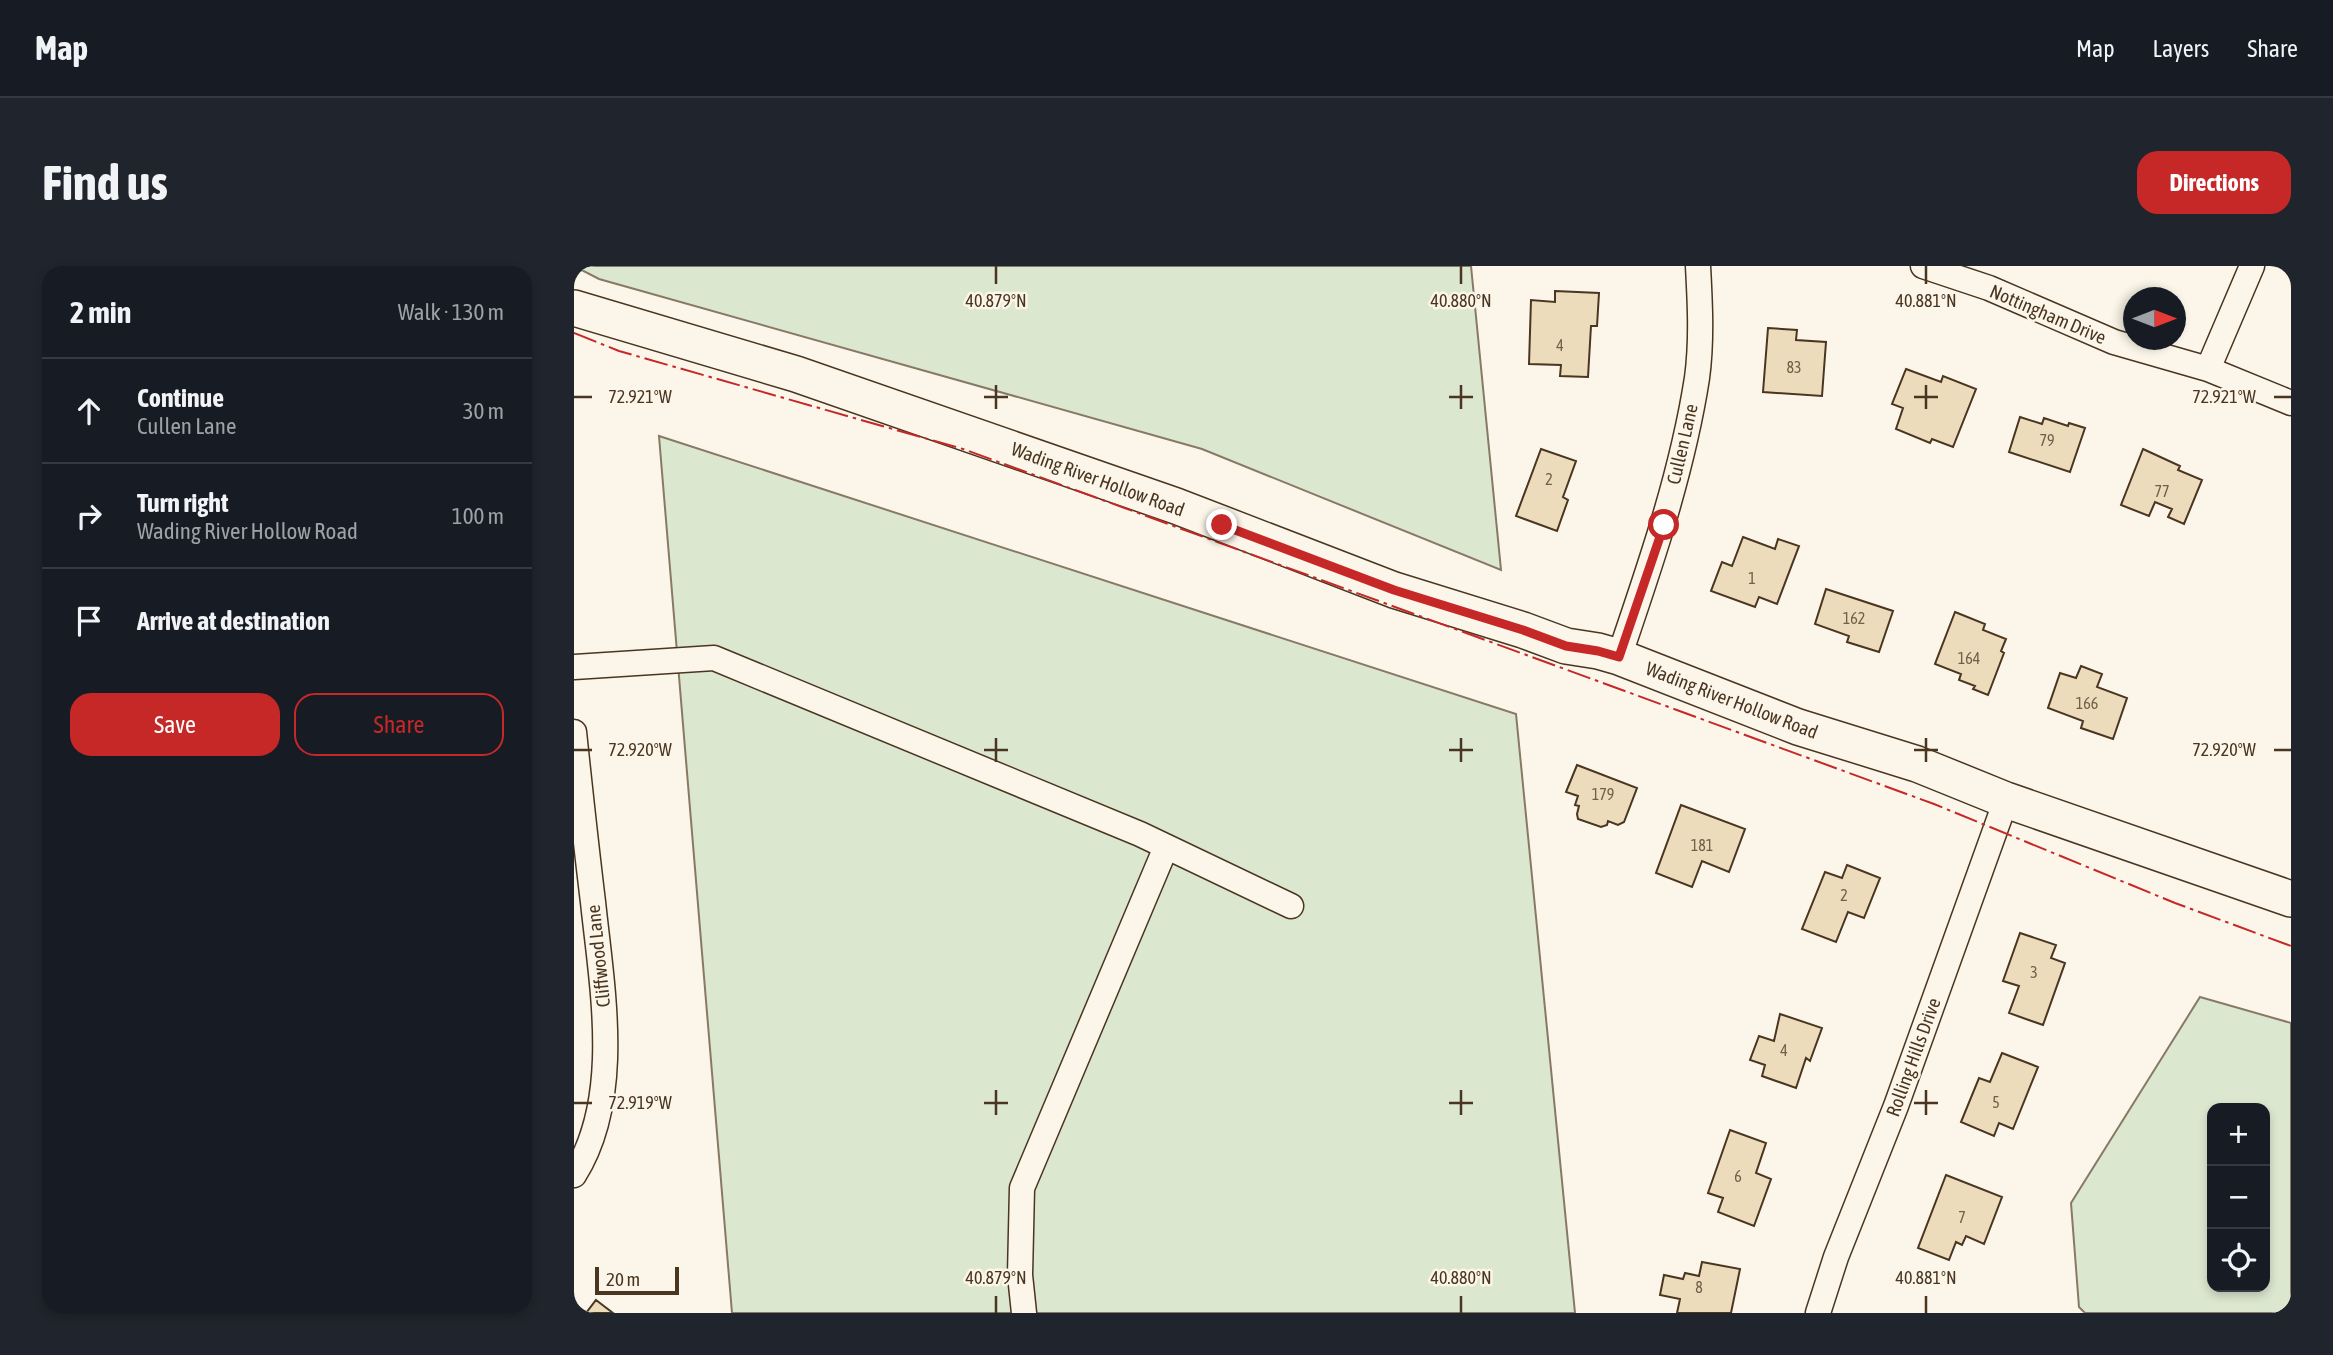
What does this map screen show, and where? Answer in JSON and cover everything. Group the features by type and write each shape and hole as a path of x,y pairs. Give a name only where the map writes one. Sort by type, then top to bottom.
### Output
{"street":[{"name":"Cullen Lane","path":"1619,657 1664,525 1687,428 1699,353 1701,318 1698,266"},
{"name":"Nottingham Drive","path":"1923,266 1989,288 2114,342 2208,369 2291,404"},
{"path":"2208,369 2252,266"},
{"name":"Wading River Hollow Road","path":"574,308 796,374 1176,506 1394,590 1566,646 1619,657 1798,727 1917,764 2006,800 2291,900"},
{"path":"574,667 714,658 1166,847 1291,906"},
{"name":"Cliffwood Lane","path":"574,732 605,1012 603,1090 594,1128 574,1175"},
{"name":"Rolling Hills Drive","path":"1818,1313 1836,1257 1896,1106 2006,800"},
{"path":"1024,1313 1020,1275 1022,1188 1166,847"}],"green space":[{"path":"574,266 1471,266 1501,570 1202,449 599,279"},
{"path":"659,436 1516,714 1575,1313 732,1313"},
{"path":"2200,997 2291,1023 2291,1313 2085,1313 2079,1307 2071,1203"}],"building":[{"path":"1555,291 1599,293 1597,326 1591,326 1588,377 1560,376 1561,365 1529,364 1531,300 1555,302"},
{"path":"1768,328 1797,330 1796,340 1826,342 1822,396 1763,392"},
{"path":"1906,369 1941,382 1943,376 1976,389 1953,447 1932,439 1930,443 1896,429 1903,408 1892,404"},
{"path":"2020,417 2042,424 2044,418 2085,428 2070,472 2009,452"},
{"path":"1541,449 1576,461 1563,497 1568,500 1557,531 1516,516"},
{"path":"2143,449 2180,466 2178,470 2202,480 2184,524 2168,517 2172,509 2155,502 2149,516 2121,505"},
{"path":"1743,537 1775,549 1778,539 1799,546 1777,604 1759,597 1755,607 1711,591 1722,562 1732,566"},
{"path":"1826,589 1893,611 1879,652 1847,642 1849,636 1815,624"},
{"path":"1955,612 1985,624 1983,630 2006,639 2001,651 2004,653 1988,695 1959,680 1961,674 1935,664"},
{"path":"2081,666 2102,674 2097,687 2127,698 2113,739 2081,728 2083,721 2048,708 2060,673 2076,678"},
{"path":"1577,765 1637,788 1624,822 1618,825 1608,821 1607,825 1601,827 1578,819 1579,806 1575,805 1578,796 1566,792"},
{"path":"1681,805 1745,829 1729,872 1702,861 1692,887 1656,873"},
{"path":"1847,865 1880,878 1864,918 1848,912 1836,942 1802,929 1825,872 1842,878"},
{"path":"2020,933 2056,945 2051,958 2065,963 2043,1025 2009,1013 2019,986 2003,981"},
{"path":"1780,1014 1822,1028 1810,1061 1806,1058 1796,1088 1762,1076 1765,1065 1750,1060 1759,1036 1774,1041"},
{"path":"2002,1053 2038,1067 2013,1129 1999,1123 1994,1136 1961,1122 1979,1078 1990,1082"},
{"path":"1730,1130 1766,1143 1756,1173 1771,1179 1754,1226 1718,1212 1723,1198 1708,1193"},
{"path":"1946,1175 2002,1197 1984,1244 1966,1236 1962,1245 1956,1242 1949,1260 1918,1248"},
{"path":"1702,1262 1740,1269 1731,1313 1677,1313 1680,1299 1660,1295 1664,1275 1683,1279 1685,1273 1699,1276"},
{"path":"596,1300 613,1313 586,1313"}],"power":[{"path":"574,333 619,351 963,449 1934,804 2175,903 2291,946"}],"route":[{"path":"1222,525 1394,590 1566,646 1619,657 1664,525"}]}
